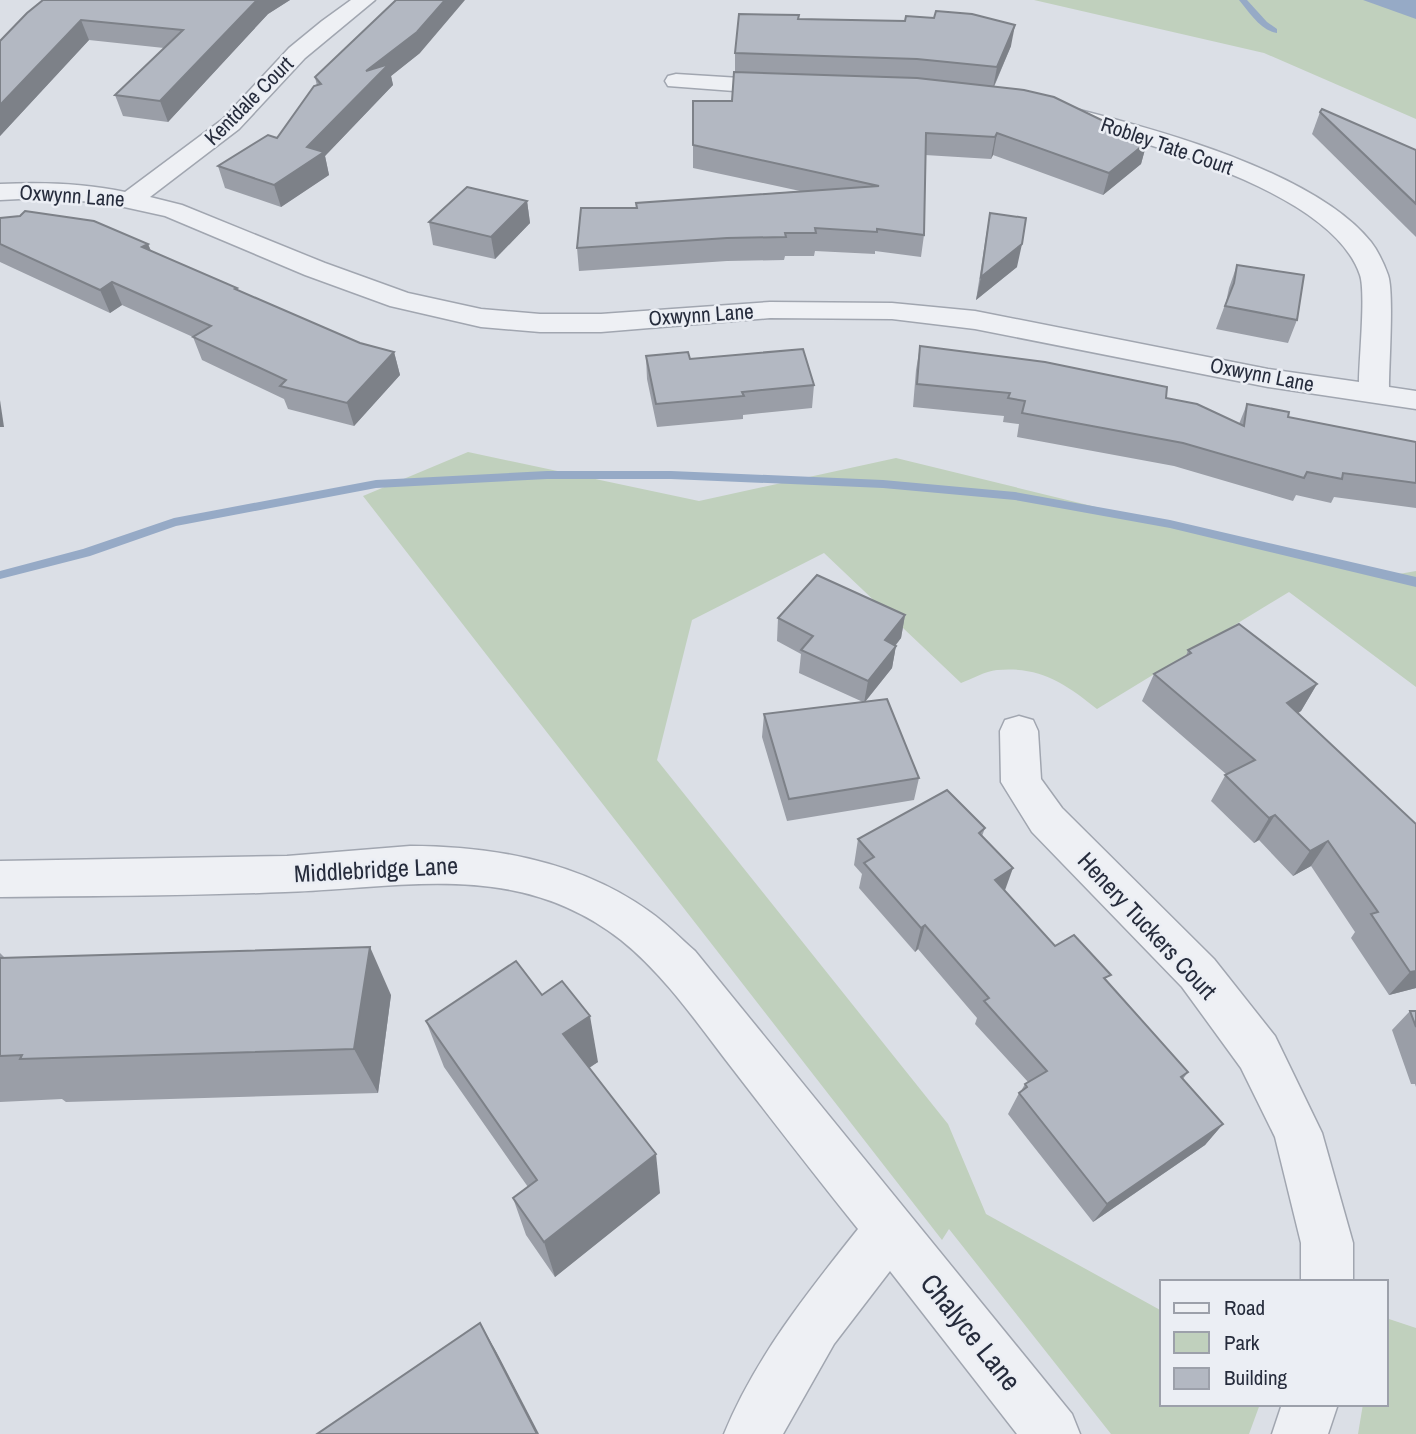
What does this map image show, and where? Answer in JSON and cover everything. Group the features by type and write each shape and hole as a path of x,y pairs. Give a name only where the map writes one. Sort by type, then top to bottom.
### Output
{"street":[{"name":"Kentdale Court","path":"132,199 214,138 296,54 329,25 365,0"},
{"path":"676,81 807,89"},
{"name":"Robley Tate Court","path":"1051,109 1122,129 1273,183 1308,201 1337,223 1360,246 1375,277 1374,395"},
{"name":"Oxwynn Lane","path":"0,192 66,191 132,199 173,210 315,269 400,300 481,318 540,323 601,323 769,310 892,311 975,320 1268,378 1416,400"},
{"name":"Henery Tuckers Court","path":"1019,731 1021,782 1046,820 1198,973 1258,1052 1298,1133 1327,1243 1326,1280"},
{"name":"Middlebridge Lane","path":"0,878 287,874 410,864 459,864 531,876 598,902 636,926 679,965 890,1230"},
{"path":"752,1434 815,1325 890,1230"},
{"name":"Chalyce Lane","path":"890,1230 1052,1434"},
{"path":"1300,1434 1309,1406"}],"green space":[{"path":"1034,0 1400,0 1416,5 1416,119 1264,53"},
{"path":"468,452 699,501 896,458 1382,577 1416,571 1416,687 1289,592 1097,709 1063,685 1026,671 992,671 961,683 824,553 692,620 657,760 948,1124 986,1214 1160,1310 1160,1406 1259,1406 1249,1434 1111,1434 949,1229 942,1240 363,496"},
{"path":"1388,1319 1416,1328 1416,1434 1358,1434 1363,1406 1388,1406"}],"water":[{"path":"1363,0 1416,0 1416,19"}],"building":[{"path":"43,0 257,0 160,101 115,95 183,30 81,20 0,105 0,41"},
{"path":"396,0 445,0 417,32 366,71 389,64 307,147 324,152 274,185 218,166 268,135 277,138 314,86 321,84 315,77"},
{"path":"936,11 972,14 1015,25 997,67 917,59 735,53 739,14 799,15 798,19 905,21 906,16 934,18"},
{"path":"734,72 917,78 1024,90 1054,97 1147,142 1109,173 997,133 995,137 926,133 924,235 877,229 877,232 815,228 816,233 785,233 786,237 727,238 577,248 581,208 637,208 636,203 879,186 693,145 693,101 732,101"},
{"path":"1322,109 1416,150 1416,204 1320,112"},
{"path":"467,187 527,201 491,237 429,222"},
{"path":"25,211 94,221 148,244 142,247 237,288 235,289 360,343 394,352 347,403 280,386 286,380 193,337 211,326 112,282 100,290 0,244 0,218 20,216"},
{"path":"990,213 1026,218 1022,244 981,277"},
{"path":"1237,265 1304,275 1297,320 1225,306 1234,283"},
{"path":"920,346 1045,362 1167,387 1166,398 1197,404 1244,426 1247,404 1289,412 1288,417 1416,442 1416,483 1343,473 1342,479 1307,472 1304,478 1183,443 1022,413 1025,401 1008,398 1010,393 917,384"},
{"path":"803,349 814,385 742,392 744,396 656,404 646,356 688,352 690,359"},
{"path":"817,575 905,615 885,640 896,646 868,681 801,650 813,636 778,618"},
{"path":"1239,624 1317,684 1287,703 1416,824 1416,971 1410,972 1371,914 1378,912 1328,841 1310,851 1275,815 1269,818 1225,775 1255,760 1154,674 1191,653 1188,650"},
{"path":"887,699 919,778 789,799 764,714"},
{"path":"947,790 985,828 979,833 1013,868 995,880 1055,946 1074,935 1111,975 1104,978 1188,1072 1181,1077 1223,1124 1107,1204 1019,1093 1027,1087 1025,1084 1047,1071 984,1001 989,998 925,925 921,928 864,863 874,857 858,839"},
{"path":"370,947 354,1049 20,1059 22,1055 0,1056 0,958"},
{"path":"516,961 542,995 562,981 590,1016 563,1034 656,1154 544,1242 513,1198 537,1180 426,1021"},
{"path":"1410,1011 1416,1011 1416,1027"},
{"path":"480,1323 537,1434 317,1434"}],"waterway":[{"path":"1243,0 1264,24 1274,31"},
{"path":"0,575 86,553 174,522 376,484 547,475 671,475 883,484 1015,496 1170,524 1416,582"}]}
